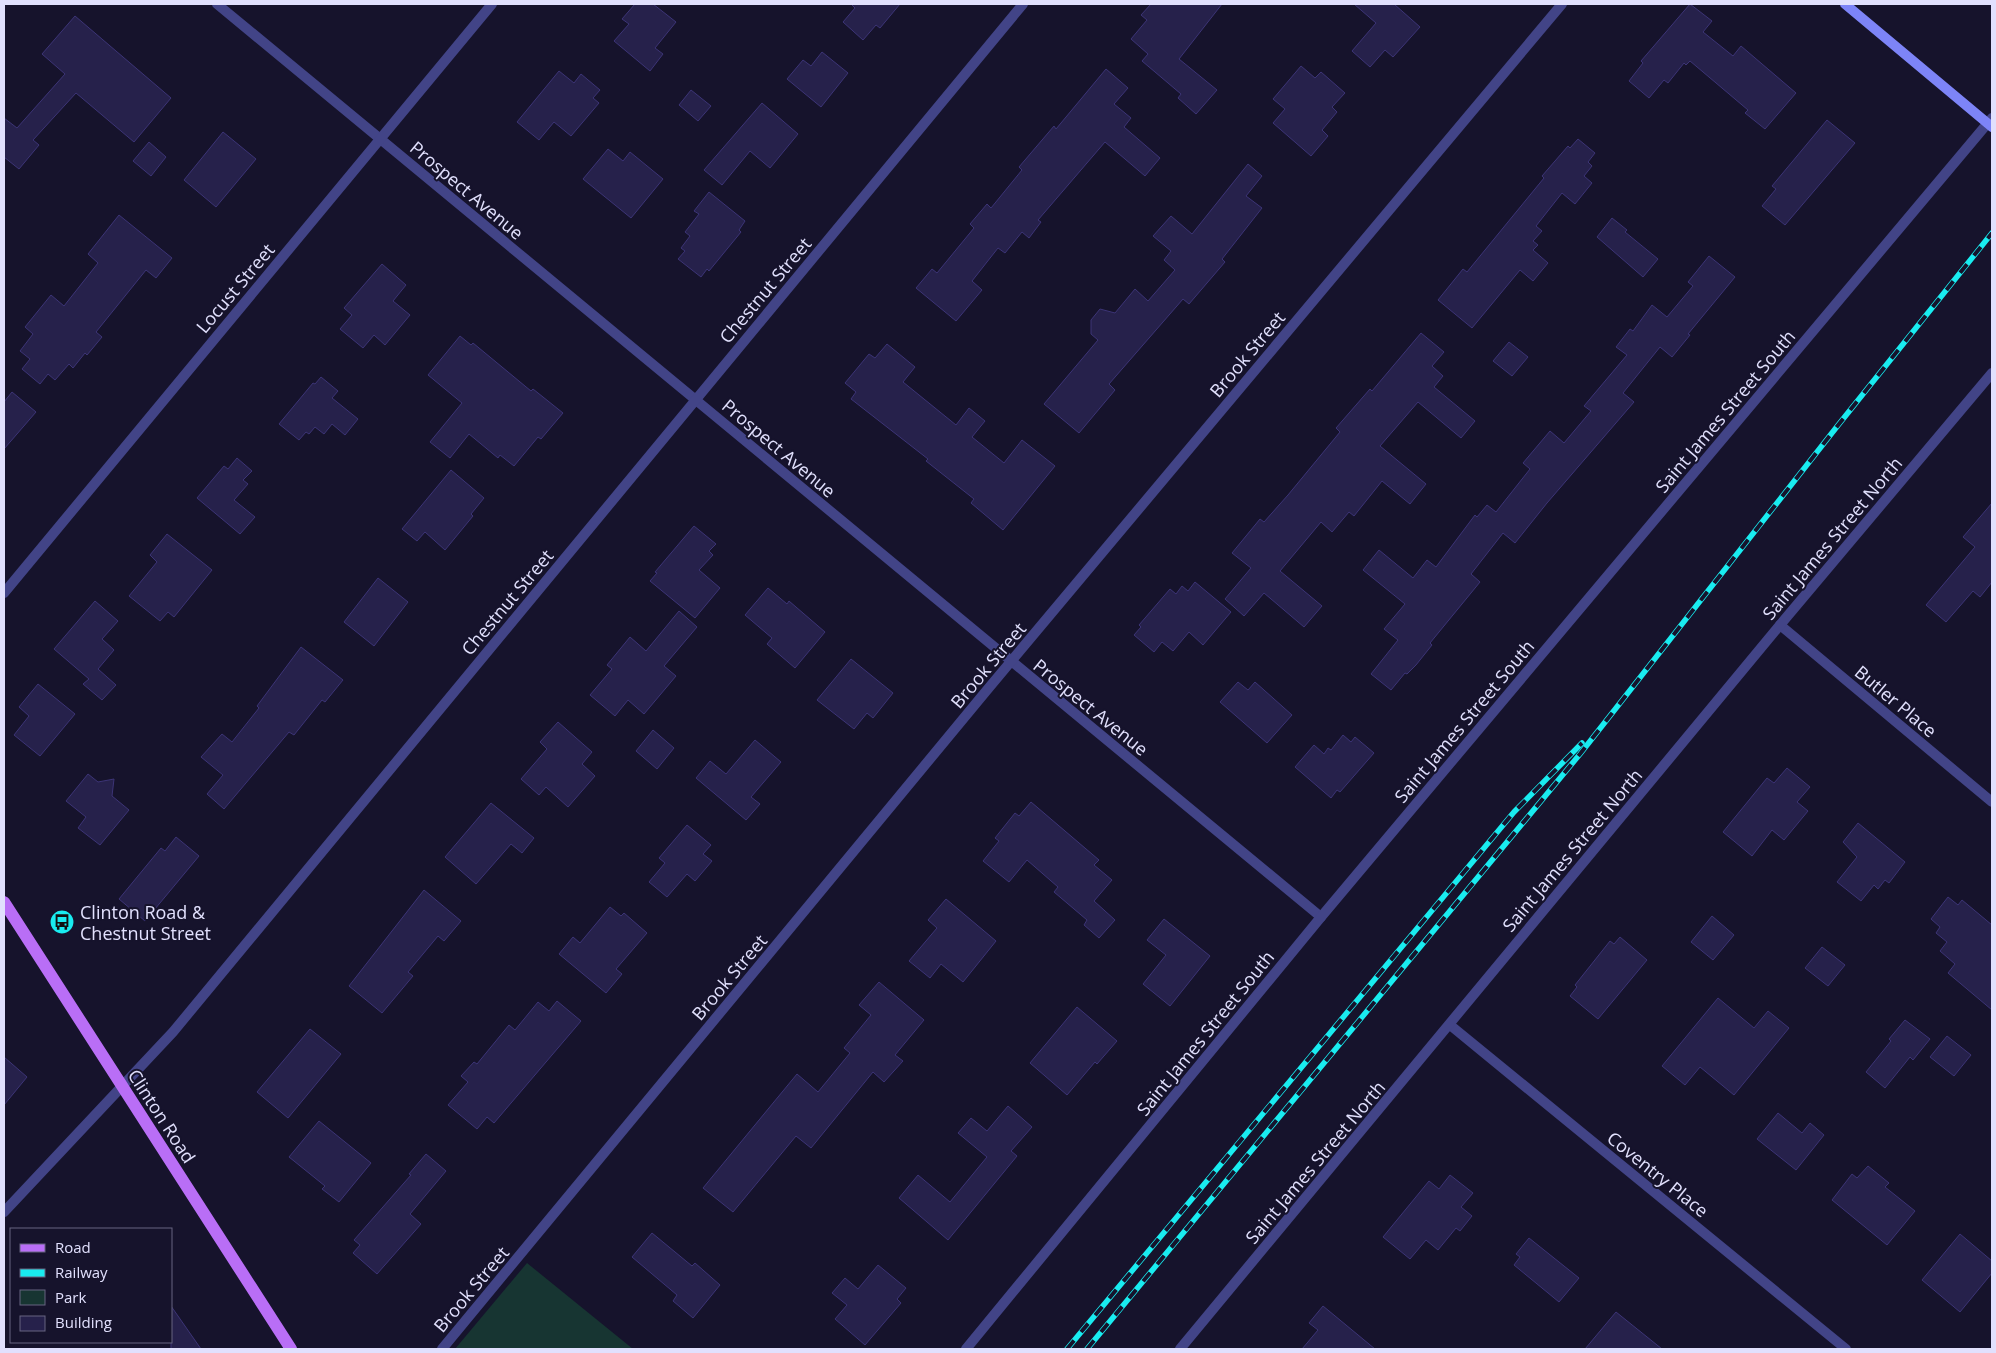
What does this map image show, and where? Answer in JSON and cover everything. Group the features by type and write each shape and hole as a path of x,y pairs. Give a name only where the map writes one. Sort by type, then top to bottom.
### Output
{"main road":[{"path":"1845,4 1991,123"},
{"name":"Clinton Road","path":"4,902 291,1349"}],"street":[{"name":"Prospect Avenue","path":"217,4 1321,917"},
{"name":"Locust Street","path":"4,593 492,4"},
{"name":"Chestnut Street","path":"4,1212 173,1032 1023,4"},
{"name":"Brook Street","path":"442,1349 1011,662 1562,4"},
{"name":"Saint James Street South","path":"966,1349 1321,917 1991,123"},
{"name":"Saint James Street North","path":"1180,1349 1450,1025 1476,990 1992,373"},
{"name":"Butler Place","path":"1780,625 1992,802"},
{"name":"Coventry Place","path":"1450,1025 1846,1349"}],"green space":[{"path":"527,1263 633,1349 455,1349"}],"building":[{"path":"635,4 653,4 676,22 655,48 663,54 650,71 614,41 629,24 622,19"},
{"path":"851,4 900,4 880,28 876,25 863,40 843,22 855,8"},
{"path":"1151,4 1222,4 1179,59 1217,90 1196,114 1178,98 1181,94 1142,61 1148,54 1131,39 1147,20 1141,15"},
{"path":"1354,4 1394,4 1420,27 1393,57 1385,50 1370,67 1352,51 1376,23"},
{"path":"1690,4 1712,21 1703,32 1733,56 1741,46 1796,93 1765,129 1745,113 1748,110 1690,61 1686,65 1684,63 1668,83 1664,80 1649,98 1629,81 1643,63 1641,61"},
{"path":"75,16 171,98 134,142 76,93 33,140 39,145 19,169 4,157 4,118 17,128 65,74 42,54"},
{"path":"822,52 848,73 821,107 787,79 803,60 811,66"},
{"path":"1301,66 1315,78 1321,72 1345,93 1332,107 1337,112 1322,130 1328,136 1311,156 1273,123 1285,109 1273,99"},
{"path":"1106,69 1128,88 1114,104 1131,118 1124,127 1160,158 1145,176 1105,142 1038,220 1041,222 1029,238 1022,232 1005,253 998,248 972,281 982,290 956,321 916,288 932,269 937,273 974,228 970,224 987,204 991,208 1022,170 1019,167 1054,126 1056,129"},
{"path":"559,71 574,83 581,74 600,90 593,98 599,103 571,136 554,122 539,140 517,122"},
{"path":"691,90 711,106 698,121 679,105"},
{"path":"762,103 798,134 770,168 750,151 722,185 704,170"},
{"path":"1827,120 1855,143 1785,225 1762,206 1776,189 1772,186"},
{"path":"223,132 256,159 216,207 184,180"},
{"path":"1578,139 1595,153 1588,162 1592,166 1584,176 1592,183 1575,204 1562,193 1536,226 1542,231 1533,241 1538,245 1533,250 1548,263 1533,281 1520,270 1472,328 1438,300 1463,269 1467,272 1544,178 1542,176 1568,146 1570,148"},
{"path":"149,142 166,157 151,176 133,161"},
{"path":"608,149 623,161 630,152 663,179 631,218 583,179"},
{"path":"1248,164 1262,176 1246,196 1262,208 1222,259 1225,262 1189,304 1183,299 1109,384 1115,390 1079,433 1044,404 1098,340 1091,334 1091,320 1100,309 1115,313 1135,289 1148,301 1175,270 1164,260 1171,251 1153,236 1171,216 1192,234"},
{"path":"709,192 745,221 739,230 741,232 709,271 707,269 701,277 678,259 685,251 681,248 690,236 685,232 699,214 694,211"},
{"path":"119,215 172,258 156,278 146,270 96,332 102,337 87,355 85,353 73,368 69,364 55,380 48,374 40,384 22,369 30,359 20,351 33,334 25,327 51,295 64,306 98,263 88,254"},
{"path":"1612,218 1627,230 1625,232 1658,259 1643,277 1597,237"},
{"path":"1709,256 1735,277 1688,334 1690,335 1672,357 1660,347 1623,393 1634,402 1515,543 1503,533 1471,574 1480,582 1430,643 1432,645 1416,665 1407,674 1405,673 1391,690 1371,674 1398,640 1384,629 1405,604 1363,570 1379,550 1413,578 1427,560 1436,567 1475,515 1477,517 1487,505 1496,512 1530,469 1523,463 1550,431 1564,443 1591,411 1584,406 1627,355 1616,347 1630,329 1633,331 1652,305 1667,317 1693,286 1688,282"},
{"path":"382,264 406,285 393,301 410,315 385,345 374,335 363,348 340,329 352,315 344,308"},
{"path":"1421,333 1444,352 1432,366 1443,376 1434,387 1475,421 1461,438 1418,402 1380,446 1426,484 1410,504 1382,481 1354,516 1349,512 1332,532 1321,522 1280,571 1322,606 1304,627 1264,593 1244,616 1225,599 1251,568 1232,553 1260,519 1264,522 1288,495 1340,432 1336,428 1370,389 1372,391"},
{"path":"460,336 471,345 473,343 531,391 533,389 563,413 541,439 538,437 514,466 500,455 498,458 469,434 450,458 430,442 462,403 428,375"},
{"path":"1509,342 1528,357 1512,376 1493,361"},
{"path":"887,344 915,367 903,382 956,425 969,408 985,421 972,437 1004,463 1022,440 1055,466 1003,530 971,503 974,499 926,461 928,459 851,399 856,392 845,383 869,354 875,358"},
{"path":"321,377 338,391 332,398 358,419 345,435 332,424 324,434 315,427 309,434 306,432 299,440 279,424 313,383 315,384"},
{"path":"12,392 36,412 4,449 4,402"},
{"path":"237,458 252,471 243,480 248,484 234,500 255,517 240,534 197,498 224,466 228,469"},
{"path":"451,470 484,498 471,514 473,516 445,550 425,532 417,541 402,529"},
{"path":"1992,503 1992,582 1980,597 1973,591 1946,622 1926,605 1975,547 1963,537"},
{"path":"694,526 716,544 709,551 713,555 699,570 720,588 695,618 650,581 657,573 655,572"},
{"path":"167,534 212,570 174,617 168,612 160,621 129,596 157,562 150,555"},
{"path":"378,578 408,602 374,646 344,622"},
{"path":"1195,582 1231,612 1203,645 1189,632 1173,651 1162,642 1154,652 1134,635 1141,627 1139,625 1170,589 1176,594 1182,586 1188,591"},
{"path":"768,588 787,604 789,601 825,632 795,668 767,644 772,638 745,615"},
{"path":"95,601 118,621 102,639 114,650 98,669 116,685 102,700 83,684 89,679 54,649"},
{"path":"679,611 697,627 664,666 676,676 644,714 628,700 615,716 590,695 612,669 607,665 630,637 646,651"},
{"path":"301,647 343,680 325,702 322,700 294,735 289,732 224,809 207,794 223,775 201,757 222,734 232,742 259,708 257,706"},
{"path":"851,659 893,693 873,718 867,713 854,729 817,700"},
{"path":"1238,682 1248,690 1255,682 1292,715 1267,743 1220,702"},
{"path":"38,684 75,714 40,756 14,735 29,716 19,707"},
{"path":"558,722 592,752 582,764 595,776 568,807 546,787 539,795 521,779 547,749 540,742"},
{"path":"653,730 674,748 657,769 636,751"},
{"path":"1343,735 1351,742 1355,737 1374,753 1340,792 1337,790 1331,798 1295,767 1314,745 1324,754 1328,748 1331,750"},
{"path":"755,740 781,762 751,797 760,804 746,820 696,778 710,761 726,774"},
{"path":"1787,768 1810,787 1797,802 1808,811 1784,840 1772,830 1752,856 1723,832 1767,778 1774,783"},
{"path":"88,774 98,782 114,779 112,796 129,810 100,845 78,828 86,817 66,801"},
{"path":"1031,802 1099,860 1094,865 1112,880 1094,901 1115,920 1099,938 1084,925 1087,920 1054,892 1058,887 1027,860 1009,882 983,861 999,841 995,838 1015,813 1019,816"},
{"path":"491,803 534,838 522,853 511,844 476,884 445,857"},
{"path":"1858,823 1905,862 1889,883 1885,880 1878,889 1874,885 1861,901 1837,882 1857,857 1843,842"},
{"path":"687,825 711,845 703,854 712,861 695,881 687,874 667,897 649,882 665,863 659,858"},
{"path":"176,837 199,856 145,921 119,899 161,848 165,851"},
{"path":"424,890 461,921 444,941 438,936 408,972 413,976 382,1013 349,986"},
{"path":"1948,897 1958,905 1962,900 1992,925 1992,1010 1948,973 1955,964 1940,951 1947,942 1936,933 1940,927 1931,919"},
{"path":"946,899 996,941 963,982 941,964 930,978 909,961 937,928 928,920"},
{"path":"610,907 621,916 624,913 647,933 616,969 622,974 606,993 559,954 573,937 580,943"},
{"path":"1712,916 1734,935 1713,960 1691,942"},
{"path":"1164,919 1210,956 1170,1006 1143,984 1166,955 1147,940"},
{"path":"1620,937 1647,960 1598,1019 1570,996 1577,987 1575,985 1610,941 1614,944"},
{"path":"1822,947 1845,965 1828,986 1805,968"},
{"path":"879,982 924,1020 895,1055 903,1061 884,1082 873,1072 811,1148 796,1136 733,1212 703,1188 797,1074 818,1092 850,1053 844,1048 871,1015 859,1005"},
{"path":"1718,998 1754,1028 1768,1011 1789,1028 1734,1095 1700,1067 1685,1085 1662,1066"},
{"path":"557,1001 581,1021 494,1123 487,1117 477,1129 448,1105 468,1082 461,1076 474,1062 477,1064 509,1025 515,1030 538,1002 549,1011"},
{"path":"1077,1007 1117,1041 1097,1064 1095,1062 1067,1095 1030,1063"},
{"path":"1905,1020 1930,1039 1913,1060 1910,1057 1885,1088 1866,1072"},
{"path":"310,1029 341,1054 288,1118 257,1092"},
{"path":"1947,1036 1971,1055 1954,1076 1930,1057"},
{"path":"4,1057 27,1077 4,1105"},
{"path":"1008,1106 1032,1127 1011,1151 1017,1156 948,1240 899,1198 918,1175 950,1202 987,1157 958,1133 971,1118 987,1131"},
{"path":"1778,1113 1802,1133 1810,1123 1824,1135 1796,1170 1757,1139"},
{"path":"319,1121 371,1163 339,1202 322,1189 325,1186 289,1157"},
{"path":"426,1154 446,1171 410,1214 421,1224 377,1274 353,1253 360,1245 354,1240 411,1175 409,1174"},
{"path":"1868,1166 1889,1183 1885,1187 1915,1211 1887,1245 1832,1200 1852,1174 1857,1178"},
{"path":"1450,1175 1473,1193 1461,1207 1472,1216 1460,1231 1456,1228 1438,1250 1426,1240 1410,1259 1383,1237 1429,1181 1439,1189"},
{"path":"652,1233 692,1266 695,1263 720,1285 693,1318 673,1301 677,1295 632,1257"},
{"path":"1960,1234 1992,1261 1992,1273 1960,1312 1922,1280"},
{"path":"1529,1238 1579,1278 1559,1302 1514,1265 1520,1257 1516,1254"},
{"path":"878,1265 906,1288 897,1299 901,1303 865,1345 835,1319 847,1305 832,1293 845,1278 858,1289"},
{"path":"1323,1306 1375,1349 1302,1349 1318,1330 1309,1323"},
{"path":"172,1307 201,1349 171,1349 172,1343"},
{"path":"1616,1312 1662,1349 1585,1349"}],"railway":[{"path":"1087,1349 1580,754 1839,424 1992,233"},
{"path":"1067,1349 1514,812 1582,743"}],"place":[{"name":"Clinton Road & Chestnut Street","path":"62,922"}]}
